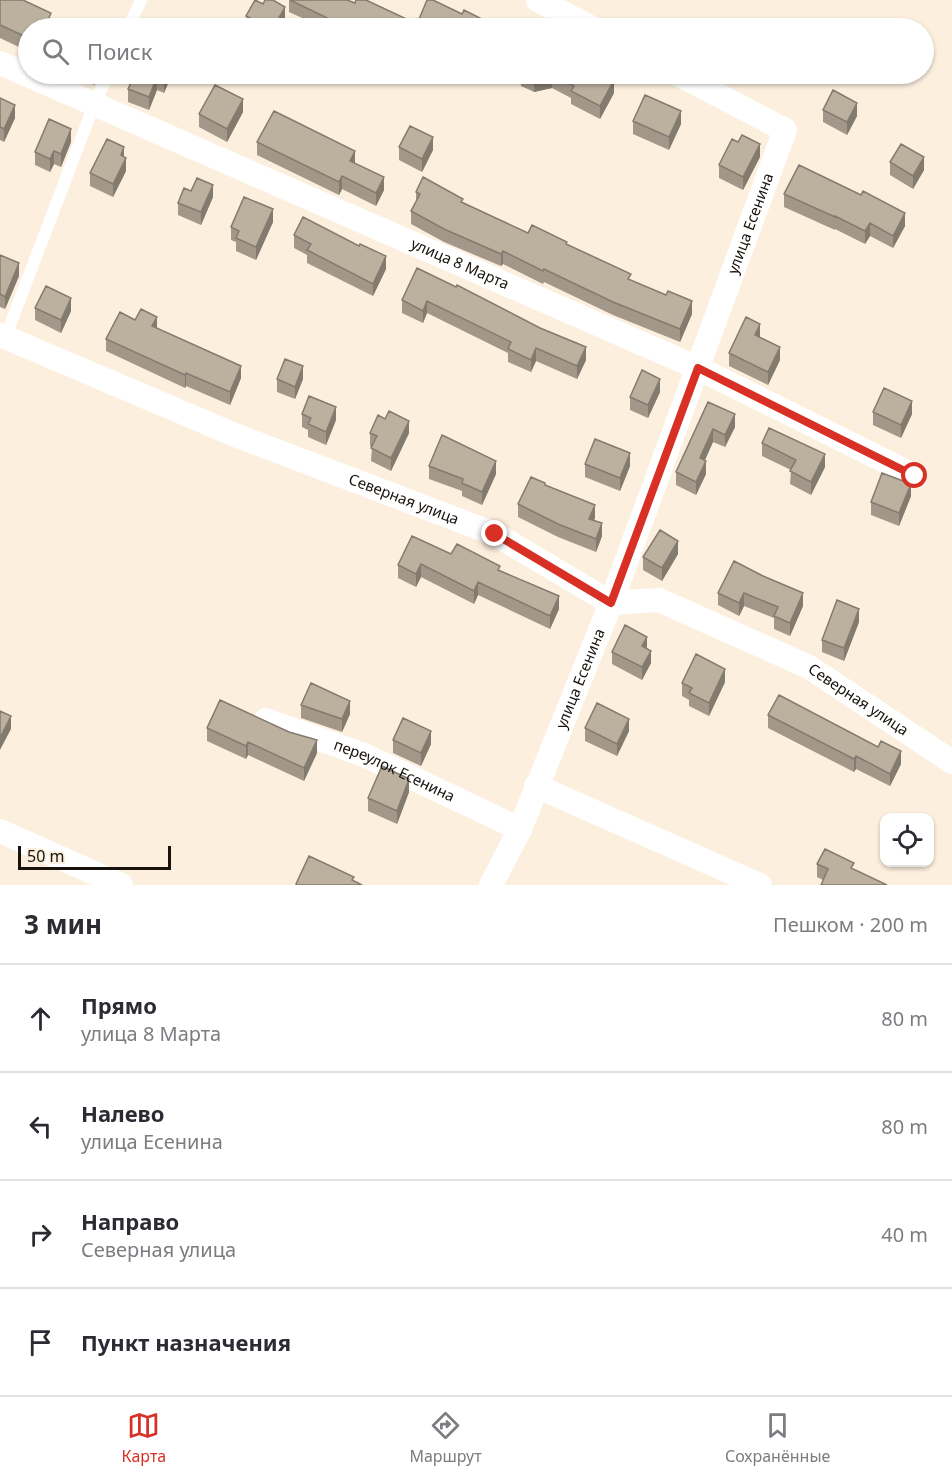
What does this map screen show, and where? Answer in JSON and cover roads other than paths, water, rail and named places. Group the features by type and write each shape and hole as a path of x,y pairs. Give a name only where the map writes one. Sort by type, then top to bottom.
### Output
{"street":[{"path":"538,0 573,18"},
{"name":"улица 8 Марта","path":"0,63 18,71"},
{"name":"улица 8 Марта","path":"47,84 698,368 915,476"},
{"name":"улица Есенина","path":"491,885 520,829 611,603 785,130 697,84"},
{"name":"Северная улица","path":"3,337 235,435 495,534 611,603 658,600 809,667 952,762"},
{"name":"переулок Есенина","path":"266,720 364,755 520,829"},
{"path":"536,786 760,885"},
{"path":"0,831 121,885"}],"lane":[{"path":"133,18 141,0"},
{"path":"3,337 103,84"}]}
